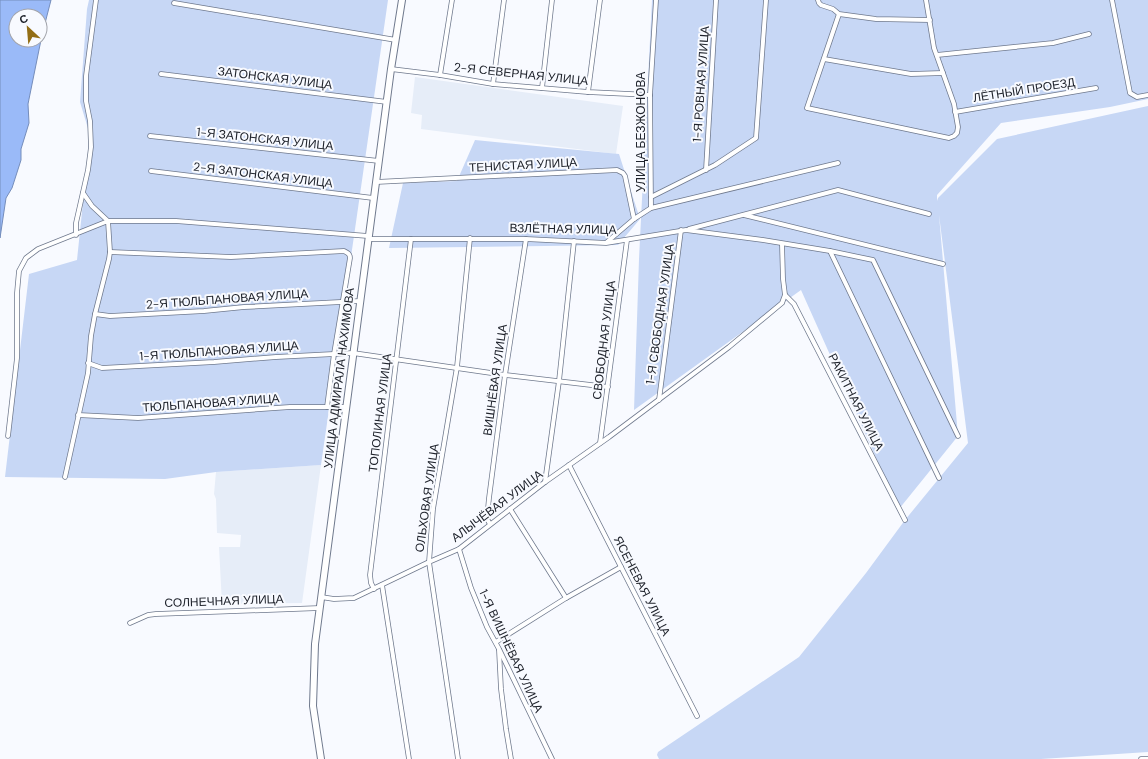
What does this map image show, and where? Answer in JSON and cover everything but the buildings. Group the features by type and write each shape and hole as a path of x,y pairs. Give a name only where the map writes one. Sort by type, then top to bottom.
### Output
{"main road":[{"name":"УЛИЦА АДМИРАЛА НАХИМОВА","path":"321,759 313,706 315,644 373,198 402,0"}],"street":[{"path":"76,234 76,224 92,147 90,121 86,101 86,76 96,0"},
{"path":"440,75 452,0"},
{"path":"493,84 504,0"},
{"path":"542,88 552,0"},
{"path":"588,92 600,0"},
{"name":"УЛИЦА БЕЗЖОНОВА","path":"606,243 634,219 651,208 650,95 656,0"},
{"name":"1-Я РОВНАЯ УЛИЦА","path":"706,170 716,0"},
{"path":"651,198 715,165 756,138 766,0"},
{"path":"839,14 807,108 949,138 957,134 958,130 954,104 937,55 926,0"},
{"path":"1112,0 1130,93 1136,97 1148,95"},
{"path":"818,1 821,5 833,9 839,14 876,19 930,20"},
{"path":"174,3 396,40"},
{"path":"937,55 1053,43 1089,34"},
{"path":"824,59 911,74 943,73"},
{"name":"2-Я СЕВЕРНАЯ УЛИЦА","path":"391,69 493,84 588,92 650,95"},
{"name":"ЗАТОНСКАЯ УЛИЦА","path":"161,74 387,102"},
{"name":"ЛЁТНЫЙ ПРОЕЗД","path":"955,112 1096,88"},
{"name":"1-Я ЗАТОНСКАЯ УЛИЦА","path":"150,136 379,161"},
{"path":"651,208 838,163"},
{"name":"ТЕНИСТАЯ УЛИЦА","path":"376,182 617,170 625,176 634,219"},
{"name":"2-Я ЗАТОНСКАЯ УЛИЦА","path":"151,172 373,198"},
{"path":"684,230 838,190 929,214"},
{"path":"65,477 88,373 95,314 110,259 108,221 92,206 83,193"},
{"path":"744,215 943,264"},
{"path":"8,436 17,358 17,293 19,271 22,264 32,253 54,242 108,221"},
{"name":"ВЗЛЁТНАЯ УЛИЦА","path":"108,221 176,221 368,238 526,239 606,243 684,230 763,240 874,260 958,436"},
{"name":"1-Я СВОБОДНАЯ УЛИЦА","path":"658,400 684,230"},
{"name":"ОЛЬХОВАЯ УЛИЦА","path":"458,759 429,562 433,509 457,367 470,238"},
{"name":"ТОПОЛИНАЯ УЛИЦА","path":"374,589 370,575 411,239"},
{"name":"ВИШНЁВАЯ УЛИЦА","path":"490,524 487,519 489,498 505,375 526,239"},
{"name":"СВОБОДНАЯ УЛИЦА","path":"600,443 627,240"},
{"path":"544,482 559,381 574,241"},
{"path":"782,244 785,295"},
{"path":"110,252 231,256 344,251 350,255 327,407"},
{"path":"830,251 939,478"},
{"name":"АЛЫЧЁВАЯ УЛИЦА","path":"321,597 334,599 354,598 459,549 544,482 600,443 729,347 780,305 785,295"},
{"name":"РАКИТНАЯ УЛИЦА","path":"785,295 794,304 905,520"},
{"name":"2-Я ТЮЛЬПАНОВАЯ УЛИЦА","path":"95,314 110,316 204,312 244,306 360,301"},
{"name":"1-Я ТЮЛЬПАНОВАЯ УЛИЦА","path":"88,363 102,368 214,362 276,356 353,354 457,367 505,375 608,387"},
{"name":"ТЮЛЬПАНОВАЯ УЛИЦА","path":"78,415 138,418 290,407 346,407"},
{"name":"ЯСЕНЕВАЯ УЛИЦА","path":"569,465 697,716"},
{"path":"510,509 566,598"},
{"name":"1-Я ВИШНЁВАЯ УЛИЦА","path":"459,549 471,588 487,627 499,648 552,759"},
{"path":"496,642 566,598 621,567"},
{"path":"382,585 409,759"},
{"name":"СОЛНЕЧНАЯ УЛИЦА","path":"130,623 148,615 156,614 320,608"},
{"path":"499,648 501,689 511,759"},
{"path":"1141,759 1148,759"}],"shaded area":[{"path":"89,0 388,0 321,465 216,472 165,479 5,477 29,274 77,260 90,135 80,102 87,9"},
{"path":"652,0 1148,0 1148,99 1110,107 1001,123 937,195 937,201 938,198 997,139 1148,106 1148,752 1041,759 659,759 657,755 658,752 799,657 866,573 905,520 968,443 939,215 958,436 899,509 801,290 634,410 639,259"},
{"path":"415,77 623,106 616,154 421,129 422,115 411,113"},
{"path":"475,140 619,154 640,219 618,245 389,248 403,183 457,181"},
{"path":"321,465 302,603 222,604 219,547 240,547 241,535 217,533 216,499 214,494 216,472"}],"water":[{"path":"0,0 51,0 48,12 48,8 8,8 8,48 39,48 28,104 29,123 21,149 21,160 12,188 6,198 0,238"}]}
